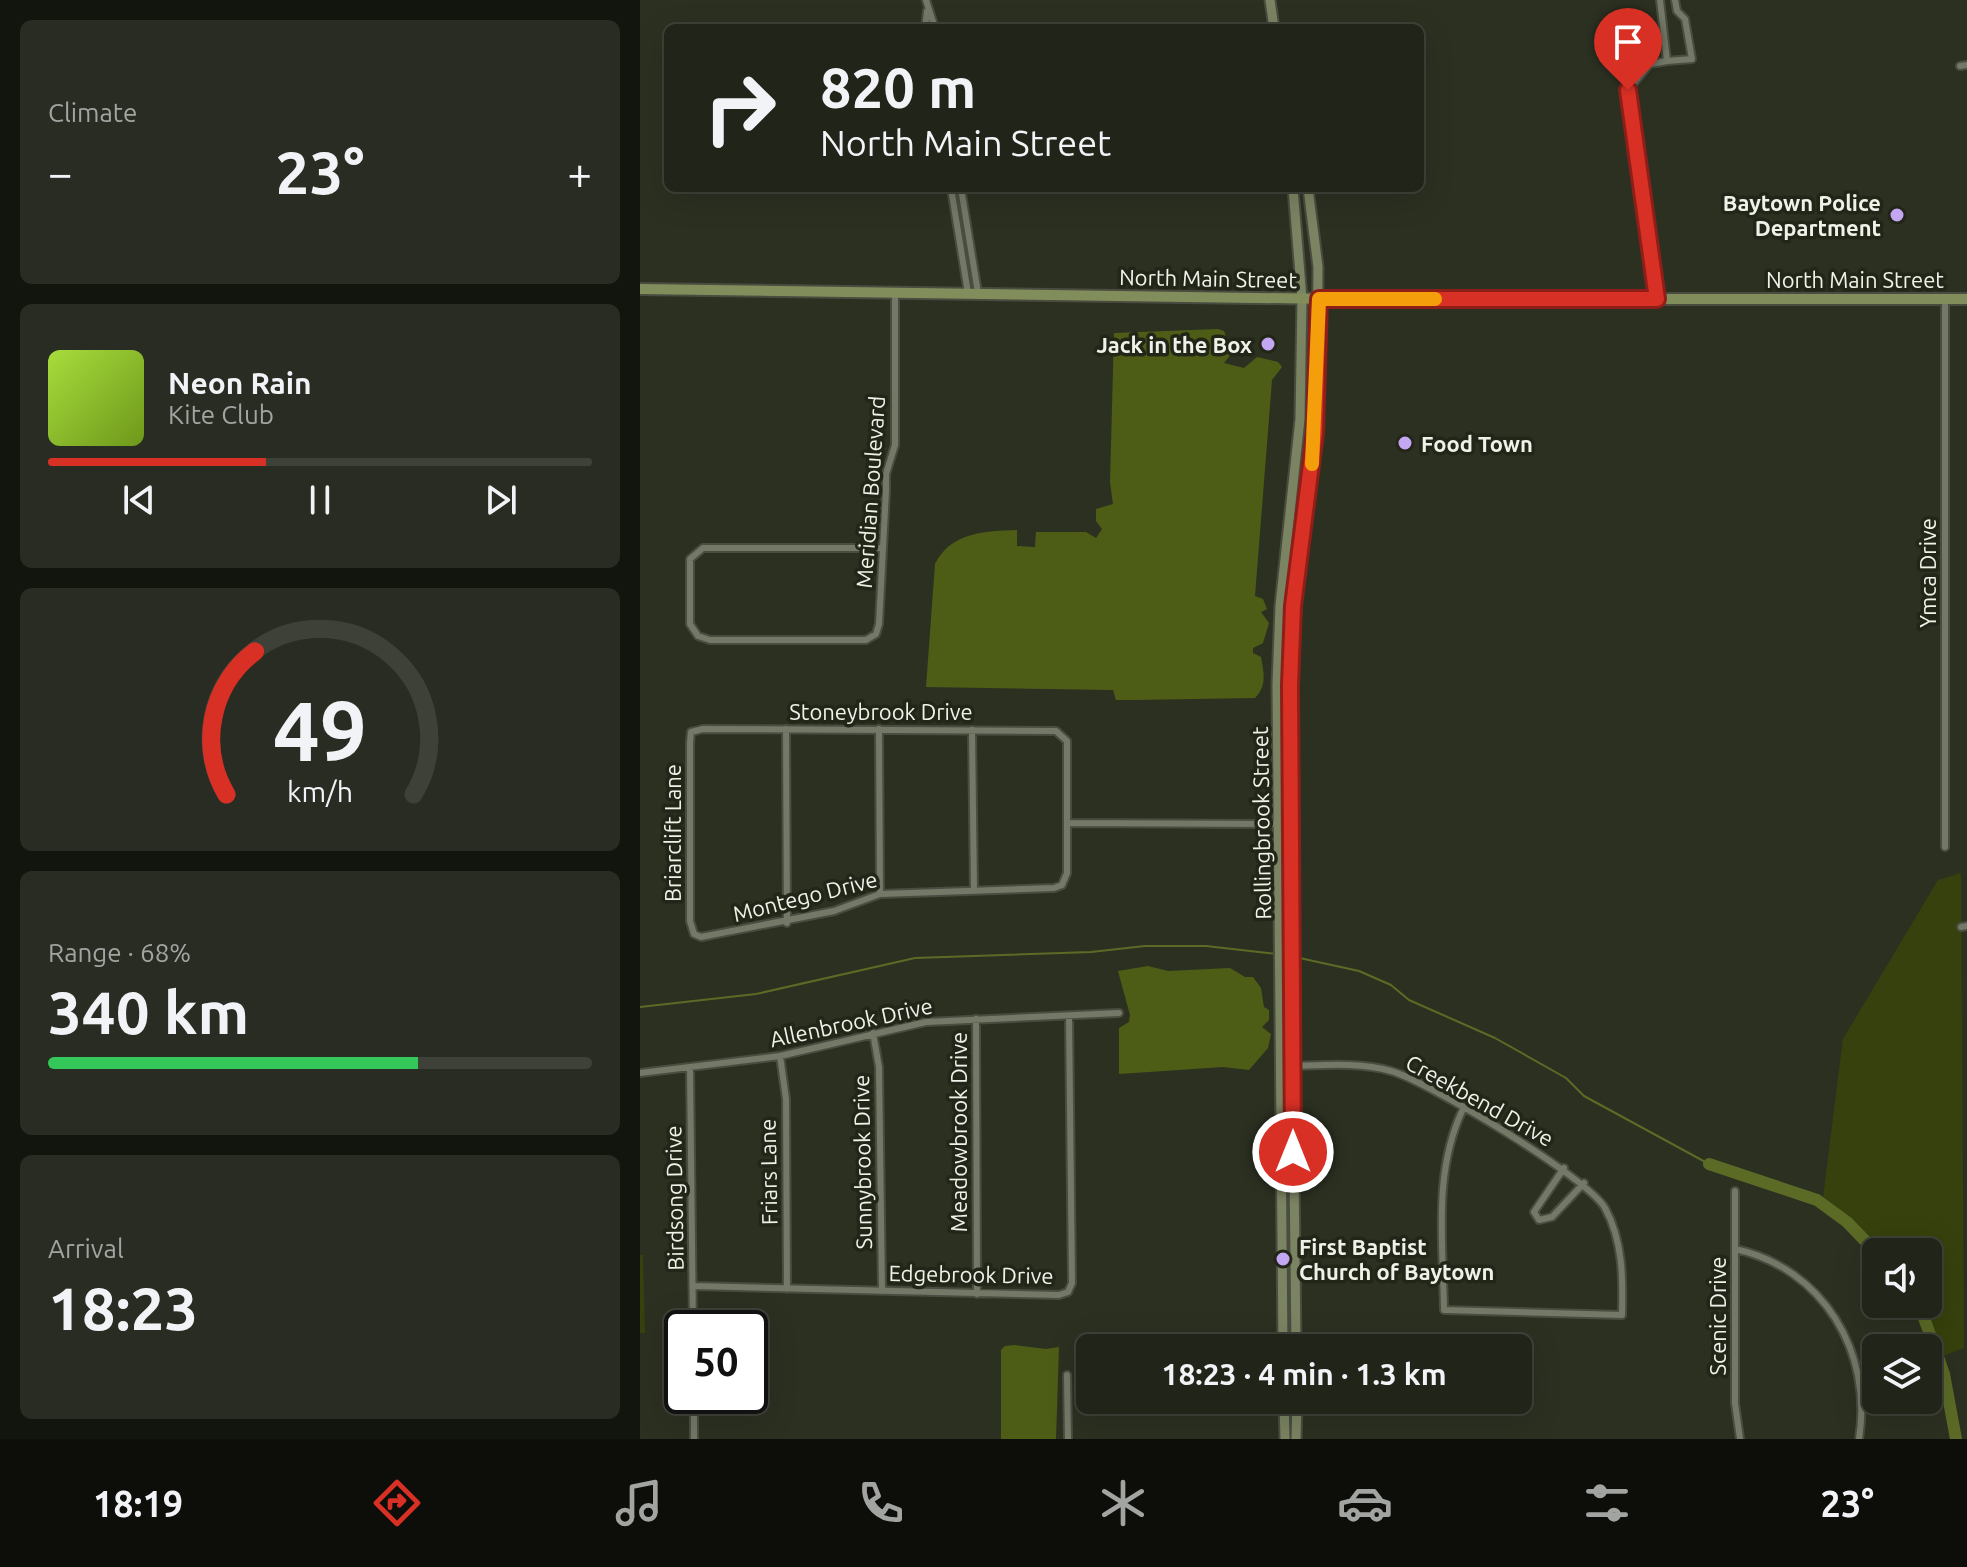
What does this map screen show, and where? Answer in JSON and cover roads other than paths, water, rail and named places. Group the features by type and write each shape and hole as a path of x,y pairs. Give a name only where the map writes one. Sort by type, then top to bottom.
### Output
{"main road":[{"path":"1270,0 1273,24"},
{"name":"Rollingbrook Street","path":"1283,1334 1280,606 1296,477 1302,299 1293,192"},
{"name":"Rollingbrook Street","path":"1296,1334 1291,824 1293,606 1315,433 1319,299 1308,192"},
{"name":"North Main Street","path":"640,289 1302,299 1967,299"},
{"path":"1282,1178 1293,1178"},
{"path":"1283,1293 1296,1293"},
{"path":"1284,1414 1285,1439"},
{"path":"1296,1439 1297,1414"}],"street":[{"path":"1660,0 1667,61"},
{"path":"1657,299 1628,90 1650,64 1692,59 1685,19 1677,11 1675,0"},
{"path":"925,24 926,4"},
{"path":"926,4 934,24"},
{"path":"953,192 973,293"},
{"path":"962,192 973,293"},
{"name":"Meridian Boulevard","path":"883,548 709,546 690,559 690,624 698,636 710,640 866,640 876,634 879,624 883,548 886,474 895,445 895,292"},
{"name":"Ymca Drive","path":"1945,299 1945,847"},
{"name":"Stoneybrook Drive","path":"691,732 703,729 1050,729 1067,741 1067,823"},
{"path":"786,729 787,923"},
{"path":"879,729 880,894"},
{"path":"972,730 974,890"},
{"name":"Briarclift Lane","path":"691,732 690,921 694,934"},
{"path":"1067,823 1291,824"},
{"name":"Montego Drive","path":"694,934 701,937 787,923 847,908 880,894 1054,888 1062,885 1064,879 1067,823"},
{"name":"Allenbrook Drive","path":"640,1073 780,1056 926,1022 1119,1013"},
{"name":"Edgebrook Drive","path":"693,1286 977,1294 1059,1295 1068,1292 1072,1283 1069,1016"},
{"name":"Meadowbrook Drive","path":"976,1019 977,1294"},
{"name":"Sunnybrook Drive","path":"873,1033 879,1067 882,1291"},
{"name":"Friars Lane","path":"780,1056 786,1099 787,1289"},
{"name":"Creekbend Drive","path":"1281,1066 1355,1065 1395,1072 1463,1109 1564,1168 1584,1183 1607,1211 1620,1248 1622,1315 1444,1310 1443,1177 1448,1147 1463,1109"},
{"name":"Birdsong Drive","path":"690,1068 693,1310"},
{"name":"Creekbend Drive","path":"1564,1168 1536,1204 1534,1212 1539,1220 1552,1217 1584,1183"},
{"name":"Scenic Drive","path":"1735,1191 1735,1411 1740,1439"},
{"path":"1735,1249 1759,1256 1791,1272 1820,1297 1836,1318 1852,1346 1859,1372 1862,1404 1859,1439"},
{"path":"1067,1375 1068,1439"},
{"path":"694,1414 694,1439"}],"waterway":[{"path":"640,1007 756,994 915,958 1091,952 1145,946 1206,946 1277,954"},
{"path":"1295,957 1359,971 1391,985 1409,1000 1495,1038 1566,1078 1584,1096 1709,1164"},
{"path":"1709,1164 1817,1200 1862,1238"},
{"path":"1924,1318 1944,1374 1956,1439"}],"place":[{"name":"Baytown Police Department","path":"1897,215"},
{"name":"Jack in the Box","path":"1268,344"},
{"name":"Food Town","path":"1405,443"},
{"name":"First Baptist Church of Baytown","path":"1283,1259"}]}
